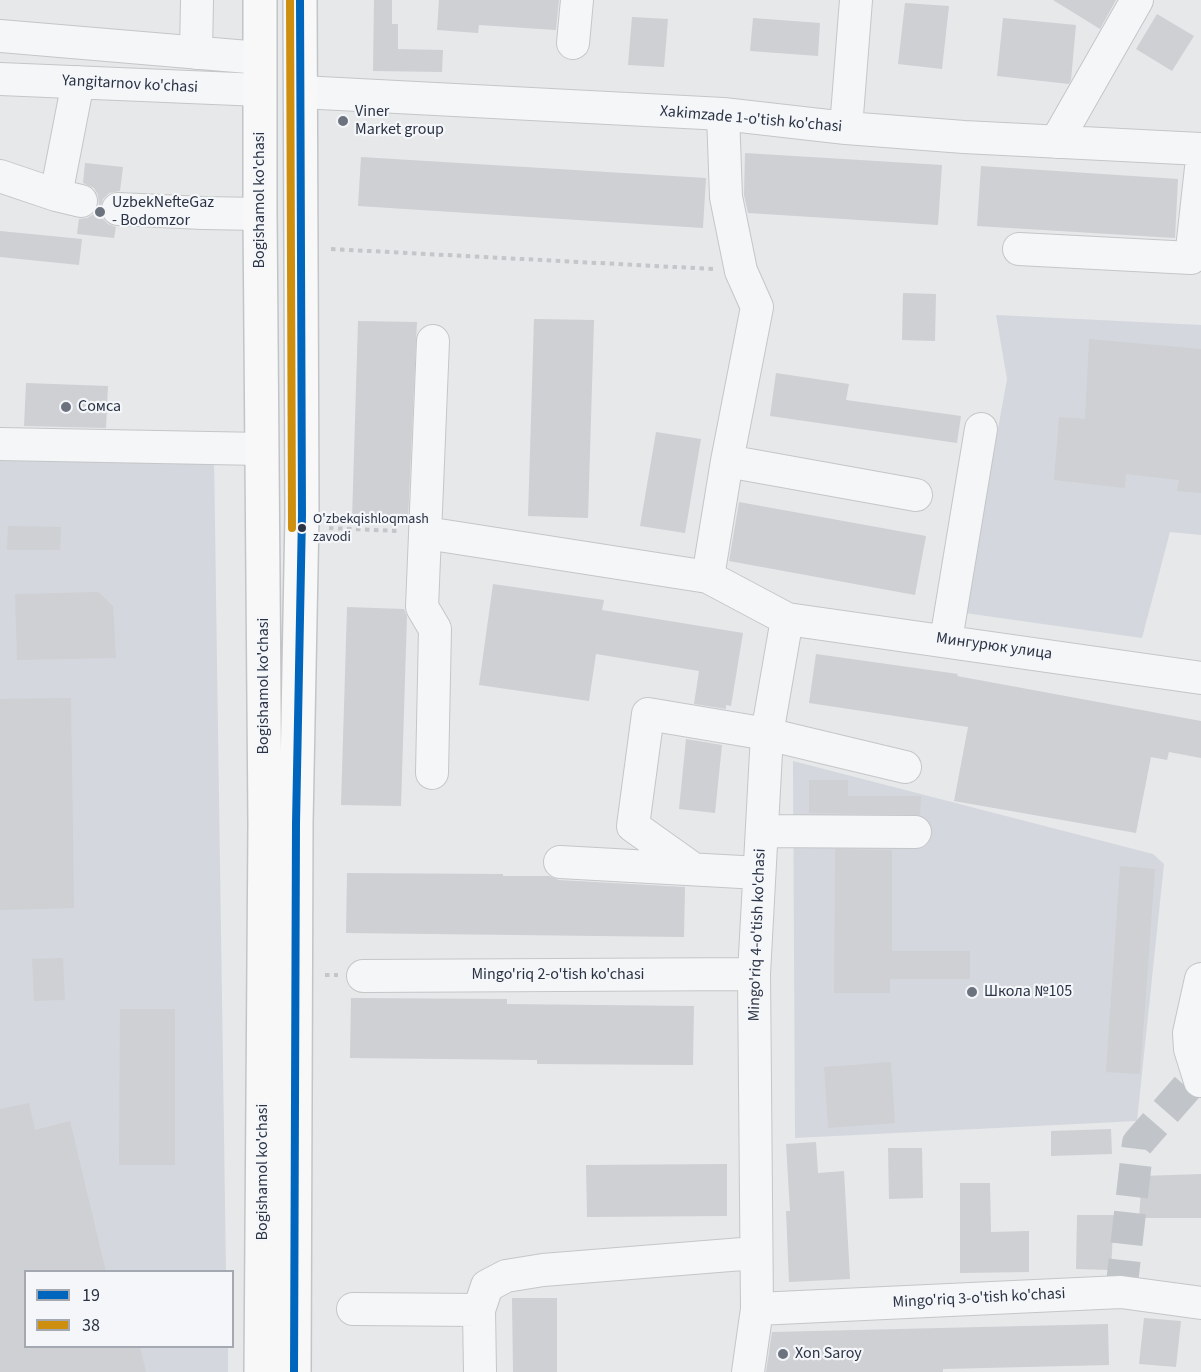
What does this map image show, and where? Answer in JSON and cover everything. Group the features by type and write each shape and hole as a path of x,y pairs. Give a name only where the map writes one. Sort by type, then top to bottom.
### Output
{"main road":[{"name":"Bogishamol ko'chasi","path":"260,0 262,516 281,823 294,1372"},
{"name":"Bogishamol ko'chasi","path":"261,1372 281,823 315,521 300,0"},
{"path":"260,90 302,92"},
{"path":"262,516 315,521"}],"street":[{"path":"196,53 197,0"},
{"path":"573,43 577,0"},
{"path":"846,128 856,0"},
{"path":"1056,142 1137,0"},
{"path":"0,36 260,58"},
{"name":"Yangitarnov ko'chasi","path":"0,79 260,90"},
{"path":"0,176 68,198 78,82"},
{"name":"Xakimzade 1-o'tish ko'chasi","path":"302,92 723,114 846,128 1201,149"},
{"path":"708,577 727,461 758,307 741,271 726,197 723,114"},
{"path":"1019,249 1191,258 1201,168"},
{"path":"118,209 260,214"},
{"path":"432,773 435,629 422,607 434,340"},
{"path":"946,640 981,429"},
{"path":"0,444 262,449"},
{"path":"727,461 916,495"},
{"path":"426,533 708,577 788,619"},
{"name":"Мингурюк улица","path":"788,619 1201,678"},
{"name":"Mingo'riq 4-o'tish ko'chasi","path":"748,1372 756,1309 754,974 759,873 767,734 788,619"},
{"path":"692,868 633,826 648,714 767,734 905,767"},
{"path":"762,831 915,832"},
{"path":"560,862 759,873"},
{"name":"Mingo'riq 2-o'tish ko'chasi","path":"363,976 754,974"},
{"path":"1200,1081 1190,1049 1189,1033 1201,979"},
{"path":"480,1372 479,1310 487,1286 506,1276 543,1270 755,1253"},
{"name":"Mingo'riq 3-o'tish ko'chasi","path":"756,1309 1121,1292 1201,1303"},
{"path":"353,1309 479,1310"}],"path":[{"path":"331,249 741,271"},
{"path":"315,521 426,533"}],"shaded area":[{"path":"996,315 1201,325 1201,535 1170,532 1142,638 965,613 1007,379"},
{"path":"0,454 214,458 226,1270 24,1270 24,1348 228,1348 228,1372 0,1372"},
{"name":"Школа №105","path":"793,761 1153,854 1164,864 1137,1121 795,1138"}],"building":[{"path":"374,0 392,0 392,24 398,24 398,49 443,50 442,72 373,71"},
{"path":"439,0 559,0 556,30 479,25 478,33 437,30"},
{"path":"1053,0 1116,0 1100,29"},
{"path":"905,3 949,6 942,69 898,64"},
{"path":"1157,14 1194,36 1172,71 1136,49"},
{"path":"632,17 668,19 664,67 628,65"},
{"path":"753,18 820,23 818,56 750,51"},
{"path":"1003,18 1076,25 1069,84 997,76"},
{"path":"745,153 942,165 938,225 748,213 744,195"},
{"path":"361,157 706,178 703,228 358,206"},
{"path":"85,163 123,167 120,191 109,193 103,199 100,208 102,218 108,224 116,227 114,238 77,234 79,219 94,214 99,205 98,195 94,188 83,183"},
{"path":"981,166 1178,179 1175,238 977,226"},
{"path":"0,231 82,239 79,265 0,257"},
{"path":"903,293 936,294 935,341 902,340"},
{"path":"534,319 594,320 588,518 528,516"},
{"path":"358,321 417,322 408,520 352,519"},
{"path":"1089,339 1201,349 1201,493 1177,491 1179,480 1126,474 1125,488 1054,480 1059,417 1085,419"},
{"path":"776,373 849,384 846,400 961,416 957,443 770,416"},
{"path":"26,383 108,386 106,428 24,426"},
{"path":"656,432 701,439 685,533 640,526"},
{"path":"739,502 926,536 915,595 729,561"},
{"path":"8,526 61,527 60,550 7,550"},
{"path":"493,584 604,600 602,610 743,633 731,706 726,705 726,709 694,704 699,671 596,654 589,701 479,685"},
{"path":"98,592 113,606 116,658 17,660 15,594"},
{"path":"347,607 404,609 407,616 401,806 341,805"},
{"path":"816,654 958,674 957,676 1201,721 1201,758 1169,752 1167,760 1151,757 1136,833 954,801 968,727 809,703"},
{"path":"71,698 74,908 0,910 0,699"},
{"path":"686,739 722,745 715,813 679,809"},
{"path":"809,780 848,780 848,796 921,796 920,815 809,813"},
{"path":"835,849 892,850 892,951 970,951 970,979 890,979 890,993 834,993"},
{"path":"1120,866 1155,869 1140,1074 1106,1072"},
{"path":"347,873 503,874 503,876 549,876 559,880 685,887 684,937 346,933"},
{"path":"63,958 65,1000 34,1001 32,959"},
{"path":"351,998 507,999 507,1004 694,1006 693,1065 537,1064 537,1060 350,1058"},
{"path":"120,1009 175,1009 175,1165 119,1165"},
{"path":"891,1062 895,1123 828,1128 824,1067"},
{"path":"29,1103 35,1130 70,1121 106,1270 24,1270 24,1348 140,1348 146,1372 0,1372 0,1109"},
{"path":"1111,1129 1112,1154 1051,1156 1051,1131"},
{"path":"816,1142 818,1173 844,1171 850,1279 789,1282 786,1211 790,1211 786,1144"},
{"path":"888,1148 922,1148 923,1198 889,1199"},
{"path":"727,1164 727,1216 587,1217 586,1165"},
{"path":"1201,1174 1201,1218 1139,1218 1142,1176"},
{"path":"960,1183 990,1183 991,1232 1029,1231 1029,1272 960,1273"},
{"path":"1077,1215 1114,1215 1111,1270 1076,1269"},
{"path":"512,1298 557,1298 557,1372 513,1372"},
{"path":"1144,1318 1181,1321 1176,1367 1139,1364"},
{"path":"1108,1324 1109,1365 943,1369 943,1372 766,1372 772,1332"}],"tunnel":[{"path":"1121,1292 1138,1143 1188,1086 1201,1081"}],"transit line":[{"name":"38","path":"290,0 292,528"},
{"name":"19","path":"294,1372 296,823 302,515 300,0"}],"place":[{"name":"Viner Market group","path":"343,121"},
{"name":"UzbekNefteGaz - Bodomzor","path":"100,212"},
{"name":"Сомса","path":"66,407"},
{"name":"O'zbekqishloqmash zavodi","path":"302,528"},
{"name":"Школа №105","path":"972,992"},
{"name":"Xon Saroy","path":"783,1354"}]}
